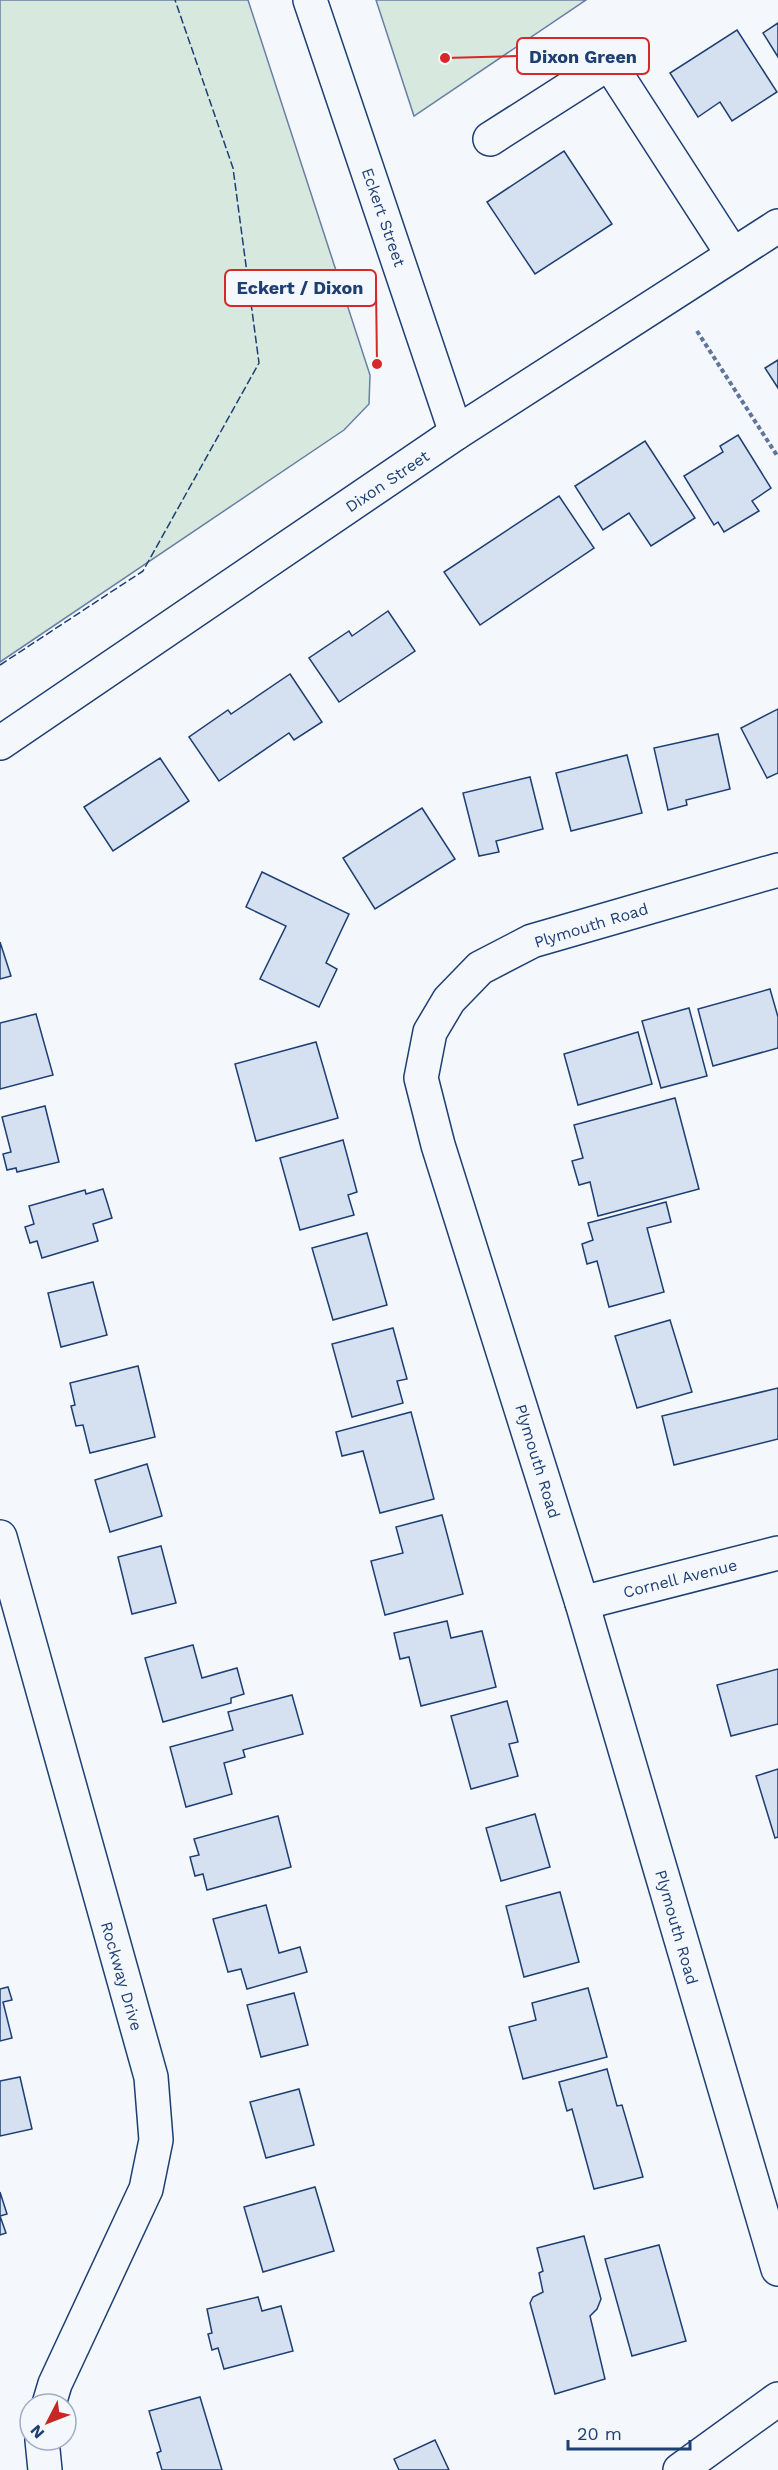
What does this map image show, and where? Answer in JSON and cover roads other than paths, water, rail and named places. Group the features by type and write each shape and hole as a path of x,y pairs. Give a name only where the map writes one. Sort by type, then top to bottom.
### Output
{"street":[{"name":"Eckert Street","path":"310,0 456,434"},
{"path":"490,139 609,63 733,255"},
{"name":"Dixon Street","path":"0,743 456,434 778,226"},
{"name":"Plymouth Road","path":"778,870 532,942 480,968 449,1000 430,1032 421,1078 438,1144 582,1603 778,2270"},
{"name":"Rockway Drive","path":"0,1538 151,2077 156,2140 146,2189 53,2392"},
{"name":"Cornell Avenue","path":"582,1603 778,1553"},
{"path":"680,2470 778,2399"},
{"path":"43,2452 45,2470"}],"place":[{"name":"Dixon Green","path":"445,58"},
{"name":"Eckert / Dixon","path":"377,364"}]}
